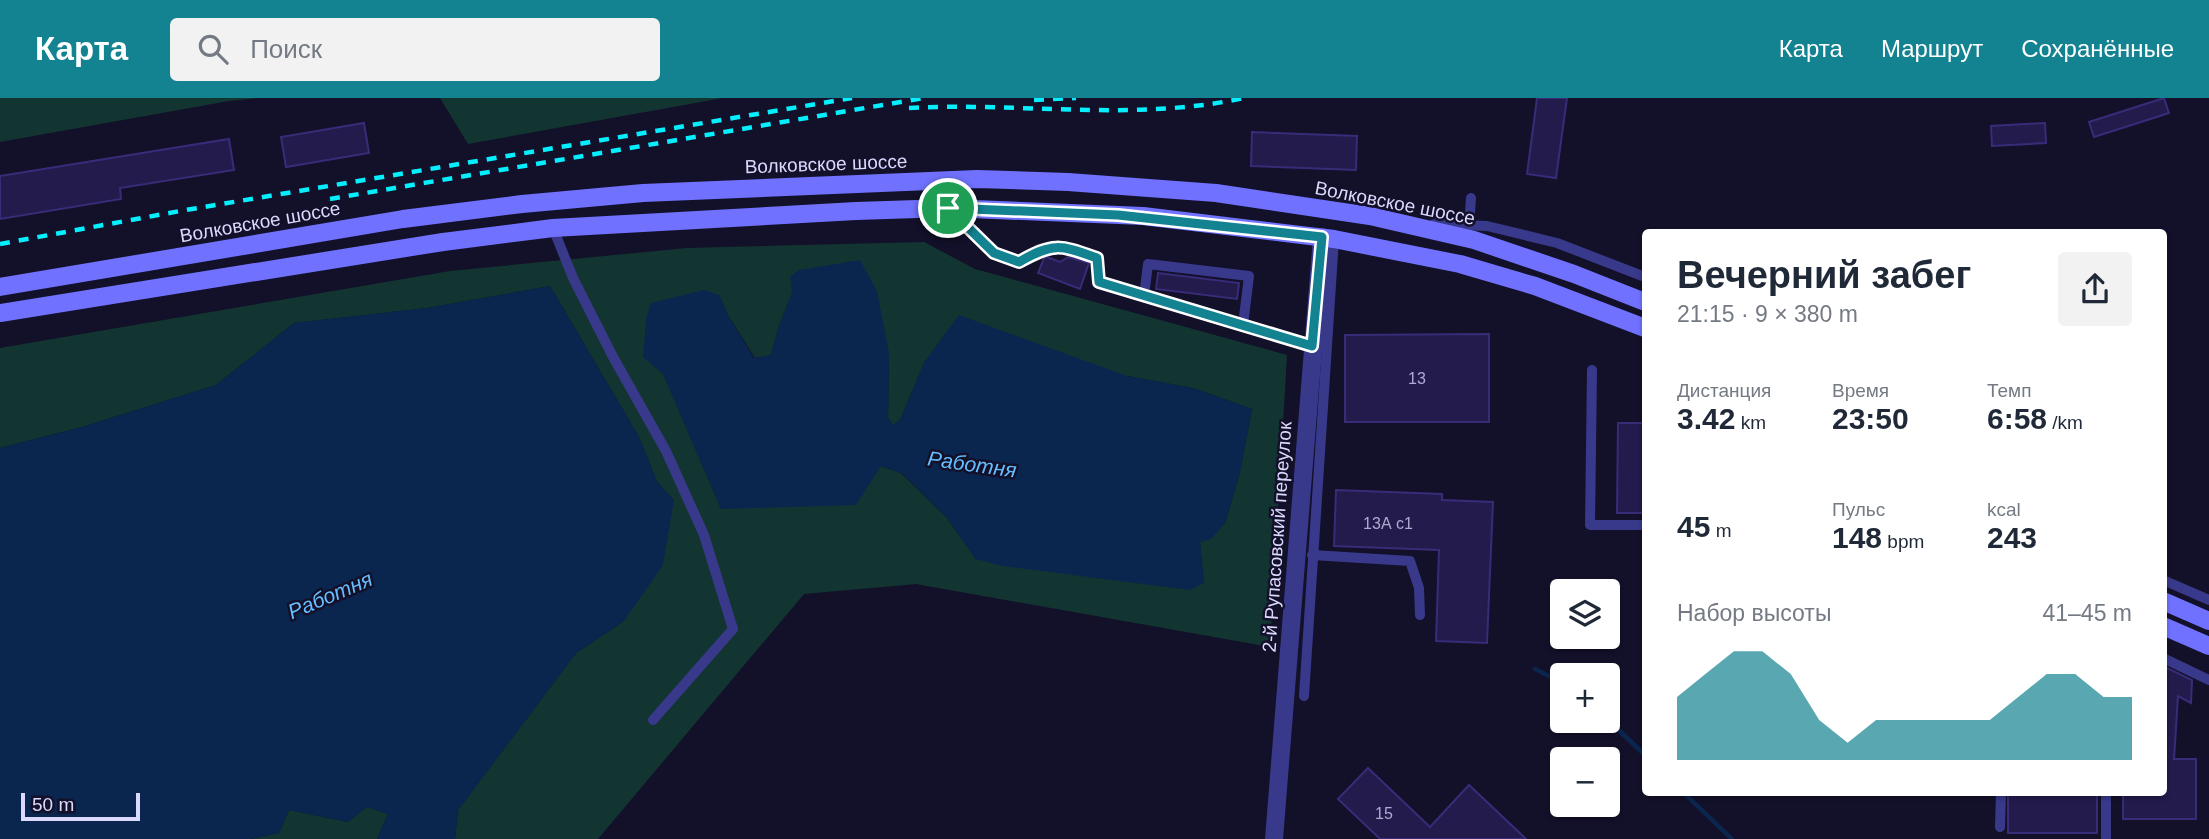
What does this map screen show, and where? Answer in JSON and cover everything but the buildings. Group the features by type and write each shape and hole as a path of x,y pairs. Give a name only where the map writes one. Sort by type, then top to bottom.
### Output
{"main road":[{"name":"Волковское шоссе","path":"0,287 416,217 522,204 643,193 977,179 1068,181 1216,193 1370,216 1409,225 1468,231 1642,301"},
{"path":"0,313 443,242 553,229 828,212 948,208 1118,215 1328,238 1460,264 1535,286 1642,327"},
{"path":"2167,603 2209,621"},
{"path":"2167,628 2209,646"}],"street":[{"name":"2-й Рупасовский переулок","path":"1274,839 1312,346 1328,238"}],"lane":[{"path":"1471,198 1468,231 1487,226 1557,243 1642,276"},
{"path":"948,208 994,253 1019,262 1043,248 1067,248 1097,258 1099,282 1312,346"},
{"path":"553,229 573,278 613,357 666,451 704,535 733,629 653,720"},
{"path":"1304,696 1328,238"},
{"path":"1144,296 1147,264 1249,276 1242,325"},
{"path":"1592,370 1590,525 1642,525"},
{"path":"1312,555 1409,561 1419,588 1420,615"},
{"path":"2167,582 2209,600"},
{"path":"2167,660 2209,680"},
{"path":"2000,827 2001,796"},
{"path":"2106,796 2106,839"}],"green space":[{"path":"0,98 258,98 0,142"},
{"path":"440,98 723,98 468,144"},
{"path":"924,242 975,269 1287,355 1270,647 916,584 804,594 598,839 455,839 458,810 576,653 624,621 674,500 657,482 639,437 550,286 427,308 294,323 216,385 82,427 0,448 0,348 450,271 687,248","holes":["792,293 889,353 888,418 893,425 900,420 925,361 1127,376 1193,388 1252,409 1240,472 1225,523 1200,542 1204,583 976,559 947,518 901,473 881,466 721,509 663,373 719,295 728,315 755,358 771,355"]},
{"path":"367,807 388,814 377,839 251,839 279,833 289,810 348,822"}],"water":[{"path":"860,260 877,291 889,353 888,418 893,425 900,420 925,361 959,315 1127,376 1193,388 1252,409 1240,472 1225,523 1211,539 1200,542 1204,583 1190,590 1002,566 976,559 947,518 902,473 881,466 856,505 721,509 663,374 643,357 646,319 651,303 704,290 719,295 754,358 771,355 792,293 790,277 799,270"},
{"path":"550,286 639,437 657,482 674,500 663,565 624,621 576,653 458,810 455,839 377,839 388,814 367,807 348,822 289,810 279,833 251,839 0,839 0,448 82,427 216,385 294,323 427,308"}],"waterway":[{"name":"Работня","path":"1535,669 1550,676"},
{"name":"Работня","path":"1620,731 1642,752"},
{"name":"Работня","path":"1687,796 1732,839"}],"railway":[{"path":"0,244 180,211 852,98"},
{"path":"330,199 924,98"},
{"path":"1034,100 1076,98"},
{"path":"909,108 1161,109 1244,98"}],"route":[{"path":"948,208 1143,216 1322,237 1312,346 1099,282 1097,258 1067,248 1043,248 1019,262 994,253 948,208"}]}
